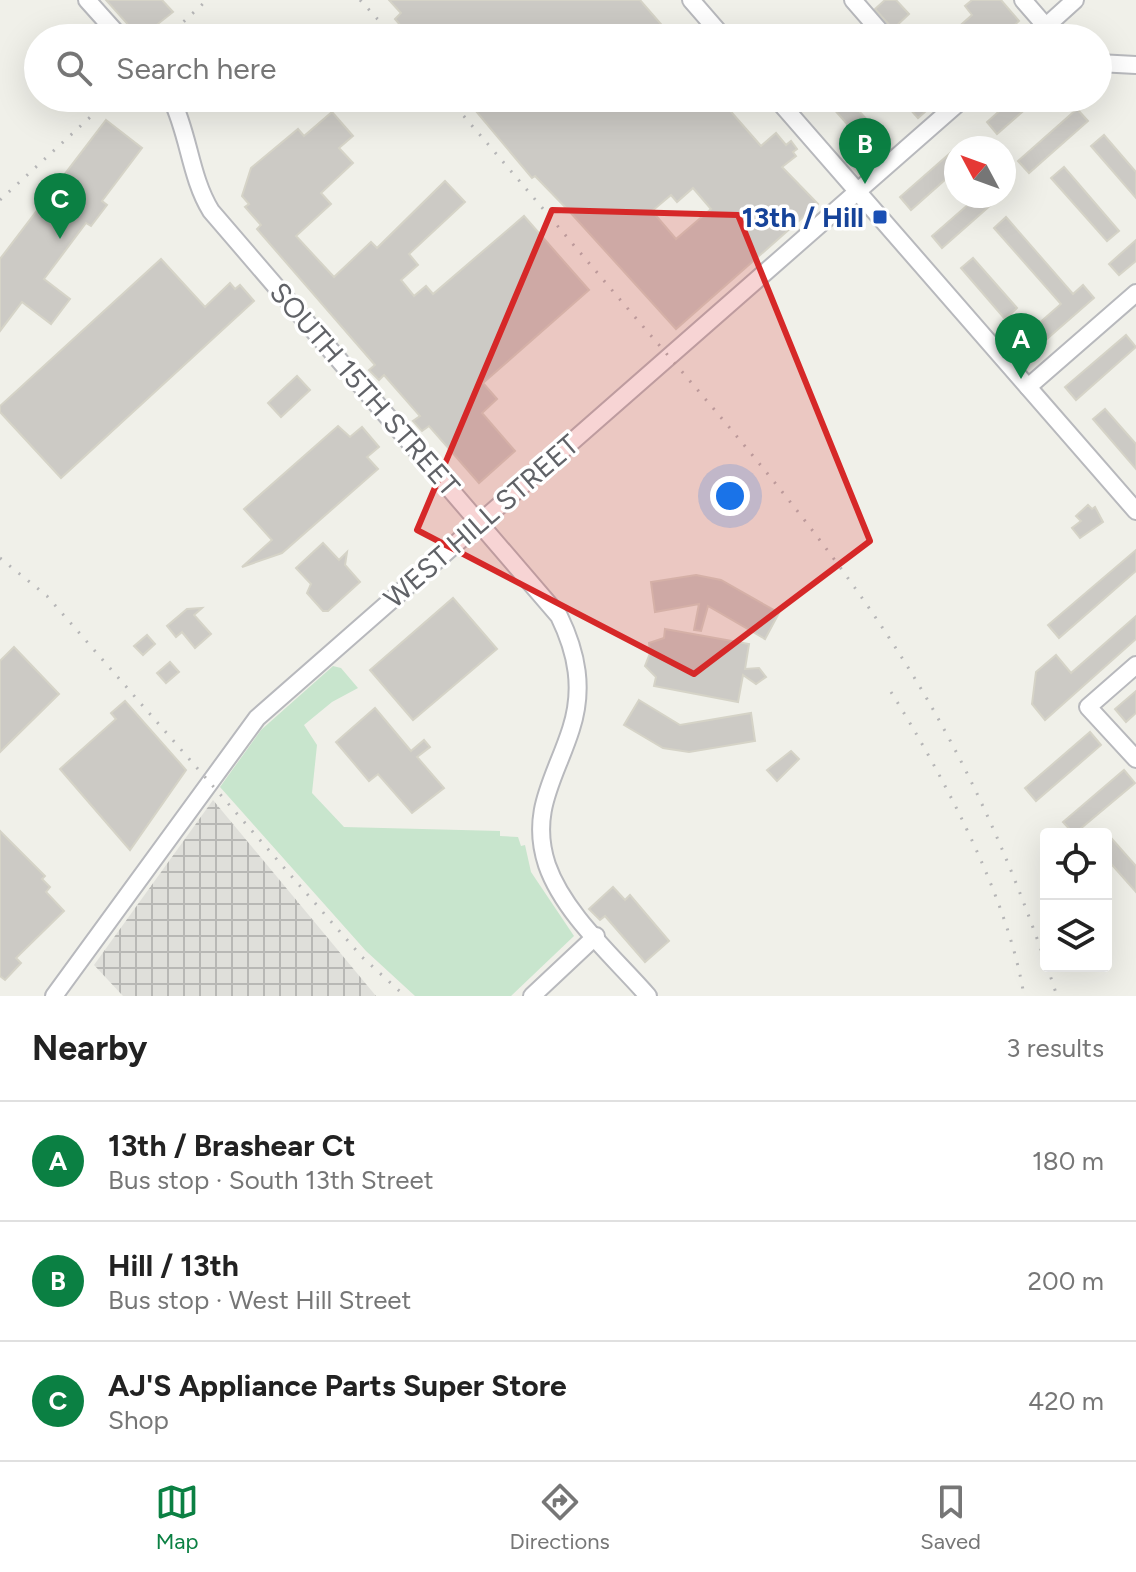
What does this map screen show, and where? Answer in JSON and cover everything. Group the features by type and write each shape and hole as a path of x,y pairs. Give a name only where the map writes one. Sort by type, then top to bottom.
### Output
{"street":[{"path":"87,0 108,24"},
{"path":"691,0 712,24"},
{"path":"853,0 874,24"},
{"path":"1023,0 1039,24"},
{"path":"1054,24 1075,0"},
{"path":"1112,64 1136,65"},
{"name":"SOUTH 15TH STREET","path":"178,112 184,125 198,184 211,211 481,521 559,616 575,654 578,684 575,714 546,788 541,831 553,879 596,936 648,996"},
{"path":"788,112 1136,511"},
{"name":"WEST HILL STREET","path":"54,996 252,723 948,112"},
{"path":"1028,387 1136,293"},
{"path":"1136,665 1088,707 1136,759"},
{"path":"532,996 596,936"}],"highlighted area":[{"path":"552,210 738,215 870,541 694,674 417,530"}],"shaded area":[{"path":"213,800 376,996 123,996 94,965"}],"green space":[{"path":"333,666 341,668 358,688 332,702 304,725 317,745 312,793 344,827 500,831 500,836 518,837 521,846 525,845 531,872 574,936 511,996 415,996 366,951 220,787 261,730"}],"building":[{"path":"106,0 162,0 173,12 158,24 127,24"},
{"path":"389,0 640,0 661,24 399,24 395,19 401,13"},
{"path":"885,0 896,0 909,14 898,24 888,24 875,9"},
{"path":"972,0 1001,0 1019,21 1016,24 962,24 972,15 965,6"},
{"path":"332,112 353,136 339,148 353,163 321,193 331,204 296,236 334,277 371,242 377,248 445,181 465,202 409,254 418,265 401,280 414,296 426,286 433,294 524,216 589,290 483,383 497,399 482,413 515,451 479,483 429,426 422,431 413,421 420,416 384,375 379,380 369,370 375,365 257,229 261,225 245,207 249,204 242,196 251,168 298,129 304,136"},
{"path":"477,112 731,112 761,146 776,133 786,145 791,141 797,149 793,152 796,156 782,167 818,204 676,329 535,176 532,178","holes":["693,188 711,209 676,239 652,211 671,195 677,202"]},
{"path":"836,112 860,112 869,122 856,134"},
{"path":"998,112 1022,112 997,134 987,122"},
{"path":"1074,112 1080,112 1088,121 1029,173 1018,161"},
{"path":"106,120 142,148 102,201 107,205 91,226 86,223 44,279 70,299 51,324 22,302 0,331 0,259"},
{"path":"1104,135 1136,172 1136,198 1091,146"},
{"path":"944,158 944,181 911,210 900,197"},
{"path":"1064,167 1119,231 1107,241 1051,178"},
{"path":"964,208 987,208 942,248 932,236"},
{"path":"1006,217 1073,294 1083,285 1094,298 1033,351 1022,338 1061,304 994,228"},
{"path":"1136,240 1136,261 1119,275 1109,264"},
{"path":"973,258 1017,308 1005,319 961,268"},
{"path":"161,259 205,307 230,283 235,289 240,285 254,301 61,478 0,412 0,406"},
{"path":"1126,335 1136,347 1076,400 1065,387"},
{"path":"297,376 310,390 281,417 268,403"},
{"path":"1105,409 1136,444 1136,469 1093,419"},
{"path":"338,426 350,437 362,427 379,447 367,457 378,469 282,553 242,567 272,540 244,509"},
{"path":"1088,505 1092,509 1095,507 1103,522 1080,538 1072,528 1081,521 1076,516"},
{"path":"323,543 339,560 347,552 345,565 360,582 328,611 323,611 307,593 311,584 296,568"},
{"path":"1136,550 1136,571 1059,638 1048,625"},
{"path":"696,575 721,580 779,613 765,639 708,606 701,631 694,630 699,604 655,612 651,582"},
{"path":"453,598 497,649 413,720 370,670"},
{"path":"202,608 194,615 211,634 195,648 182,632 176,637 167,626 187,609"},
{"path":"1136,616 1136,639 1045,720 1032,704 1036,672 1056,655 1071,673"},
{"path":"665,629 749,644 745,669 759,668 766,677 756,684 743,675 738,702 654,686 656,677 645,666 650,653 649,643 664,638"},
{"path":"147,635 155,644 143,655 134,646"},
{"path":"14,647 59,694 0,752 0,661"},
{"path":"170,662 179,672 166,683 157,673"},
{"path":"1136,691 1136,713 1126,722 1115,709"},
{"path":"639,700 680,725 751,713 755,741 689,752 663,748 624,725"},
{"path":"125,701 186,770 130,850 60,769 116,719 111,713"},
{"path":"375,708 411,751 424,740 430,747 417,757 444,788 412,813 378,774 369,781 336,742"},
{"path":"1090,732 1101,745 1036,801 1025,788"},
{"path":"791,751 799,759 777,781 767,770"},
{"path":"1124,770 1135,783 1081,828 1068,828 1063,822"},
{"path":"0,831 45,876 42,879 50,887 46,892 64,911 16,958 21,963 5,980 0,976"},
{"path":"1112,839 1136,866 1136,892 1112,865"},
{"path":"613,887 625,900 630,895 669,941 645,962 605,916 600,920 589,909"}],"railway":[{"path":"181,24 207,0"},
{"path":"360,0 382,24"},
{"path":"0,200 96,112"},
{"path":"460,112 771,478 881,626 945,731 988,816 1040,948"},
{"path":"0,558 47,596 362,957 405,996"},
{"path":"891,692 952,799 989,880 1016,959 1024,996"},
{"path":"1049,972 1057,996"}],"place":[{"name":"Hill / 13th","path":"865,184"},
{"name":"13th / Hill","path":"880,217"},
{"name":"AJ'S Appliance Parts Super Store","path":"60,239"},
{"name":"13th / Brashear Ct","path":"1021,379"}]}
